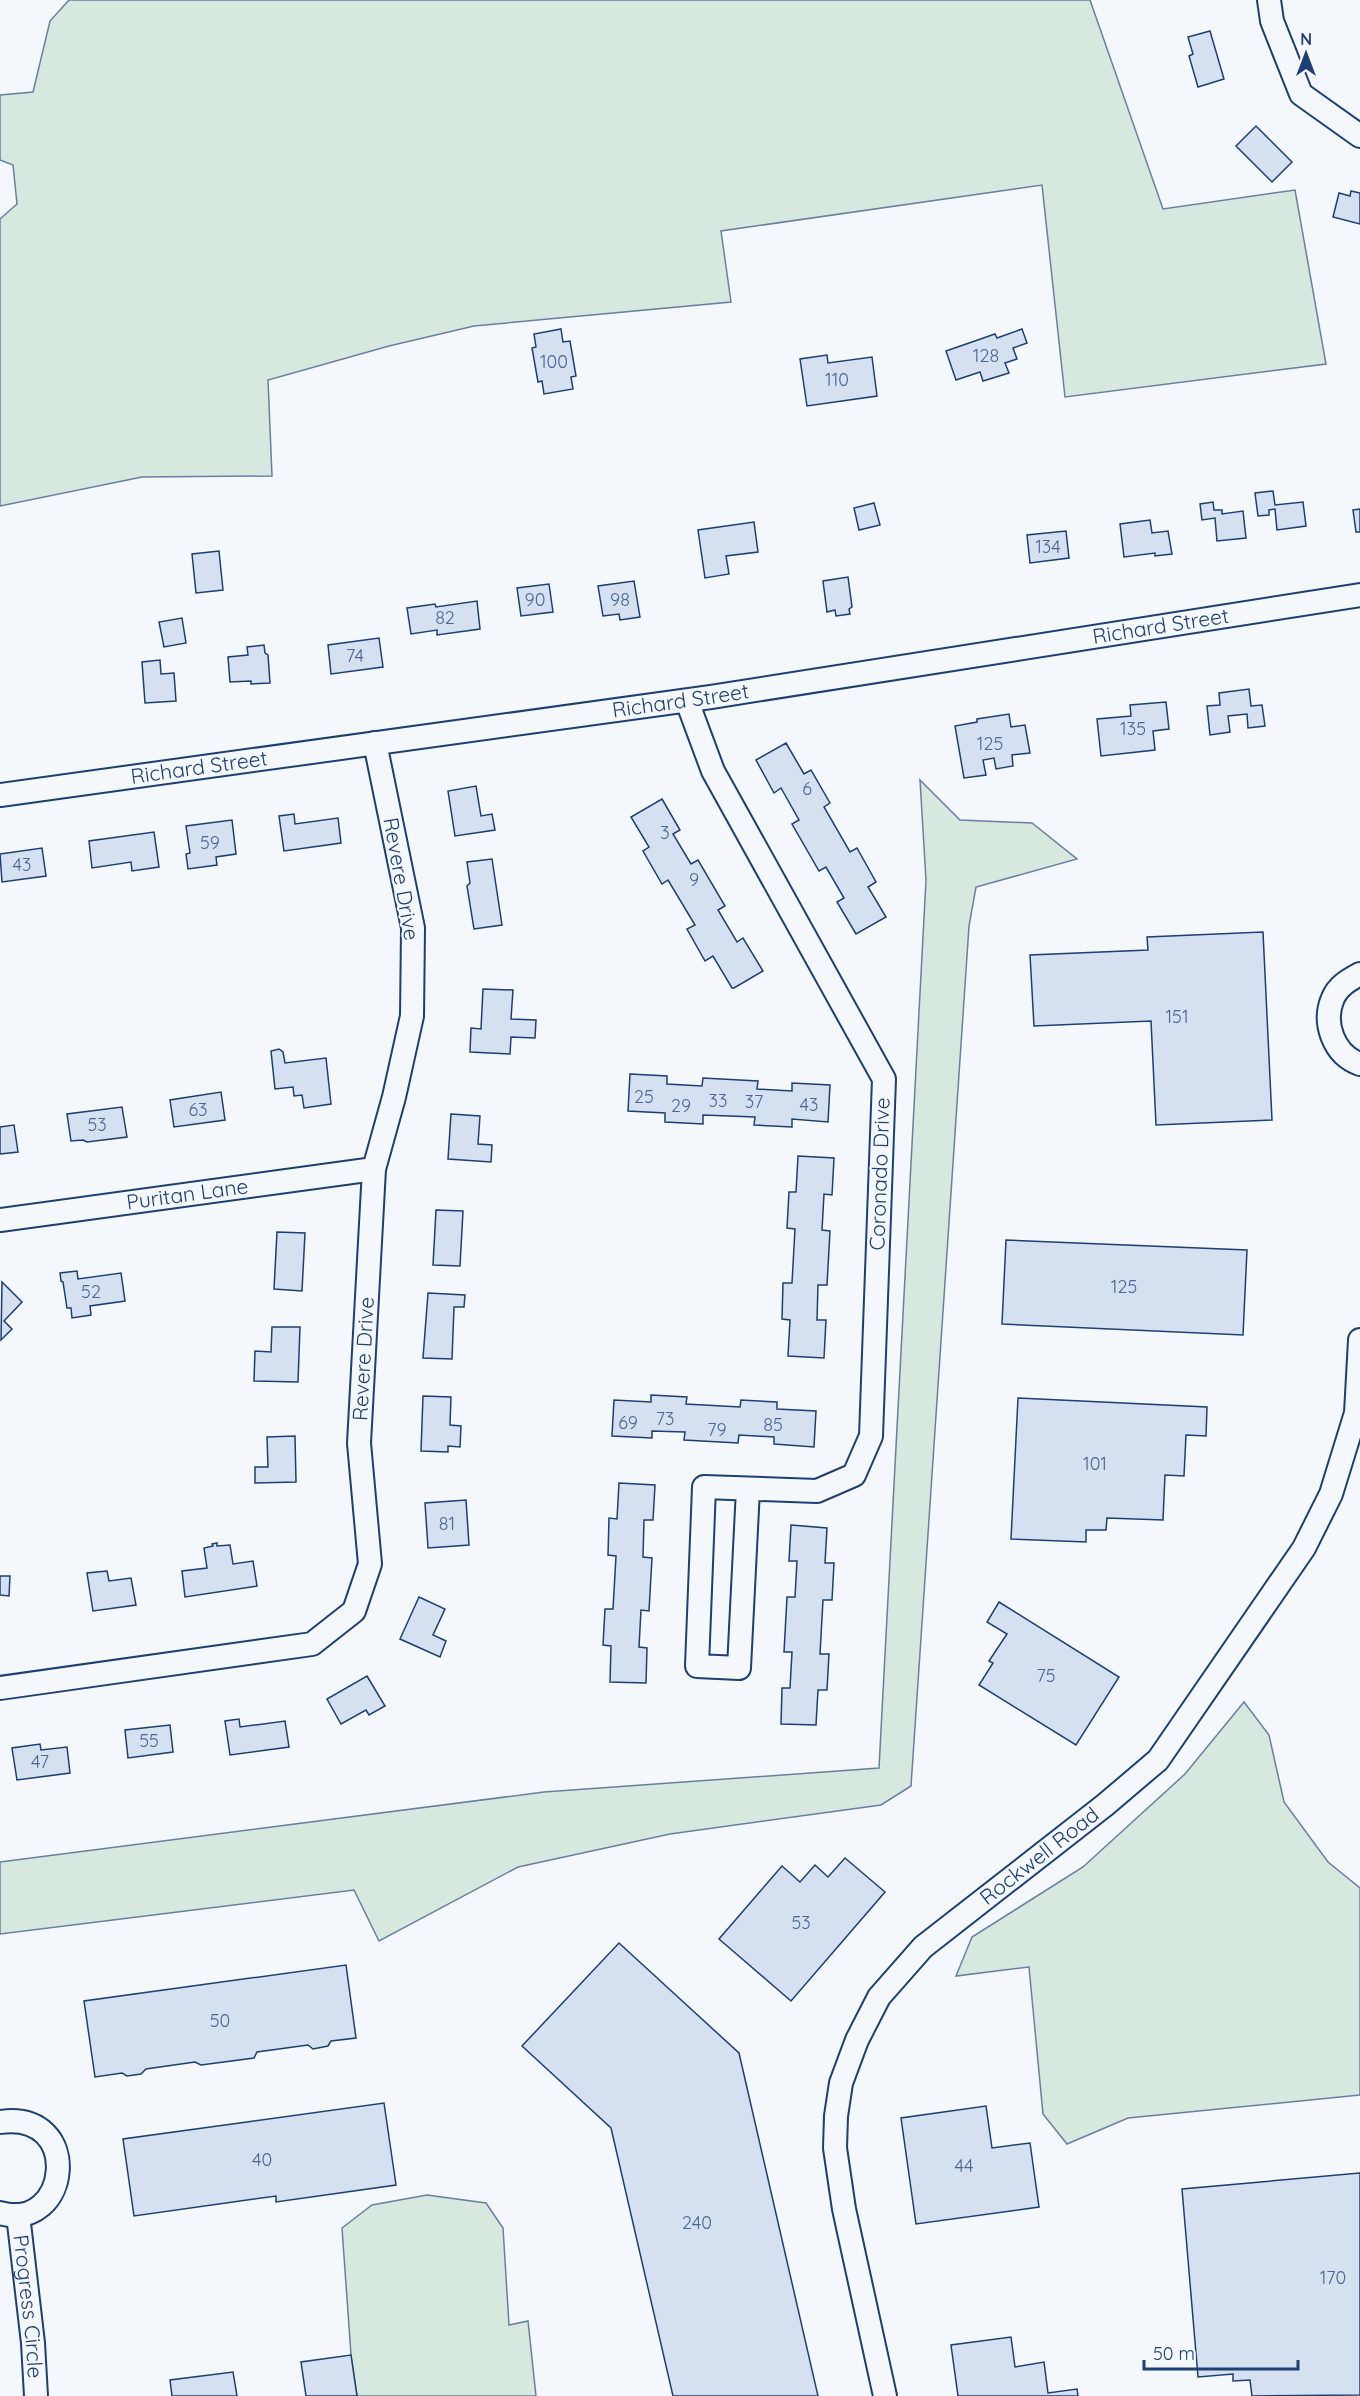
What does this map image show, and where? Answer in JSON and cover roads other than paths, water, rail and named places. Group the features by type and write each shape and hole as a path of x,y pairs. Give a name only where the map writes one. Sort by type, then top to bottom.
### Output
{"street":[{"path":"1269,0 1272,21 1301,94 1360,136"},
{"name":"Richard Street","path":"0,795 687,700 1360,595"},
{"name":"Coronado Drive","path":"687,700 713,771 884,1079 870,1436 854,1476 817,1491 748,1489 704,1488 697,1666 739,1668 748,1489"},
{"name":"Revere Drive","path":"0,1688 312,1644 354,1611 370,1564 359,1443 374,1170 394,1097 412,1016 413,928 375,743"},
{"path":"1360,974 1345,983 1333,998 1328,1016 1331,1035 1341,1052 1360,1064"},
{"name":"Puritan Lane","path":"0,1220 374,1170"},
{"name":"Rockwell Road","path":"885,2396 844,2209 835,2148 836,2116 841,2084 857,2040 879,1997 923,1947 1105,1805 1158,1760 1304,1548 1331,1494 1358,1414 1360,1340"},
{"name":"Progress Circle","path":"0,2122 13,2120 26,2122 38,2128 49,2138 56,2150 59,2164 58,2178 49,2197 32,2211 9,2214 33,2343 36,2396"}]}
